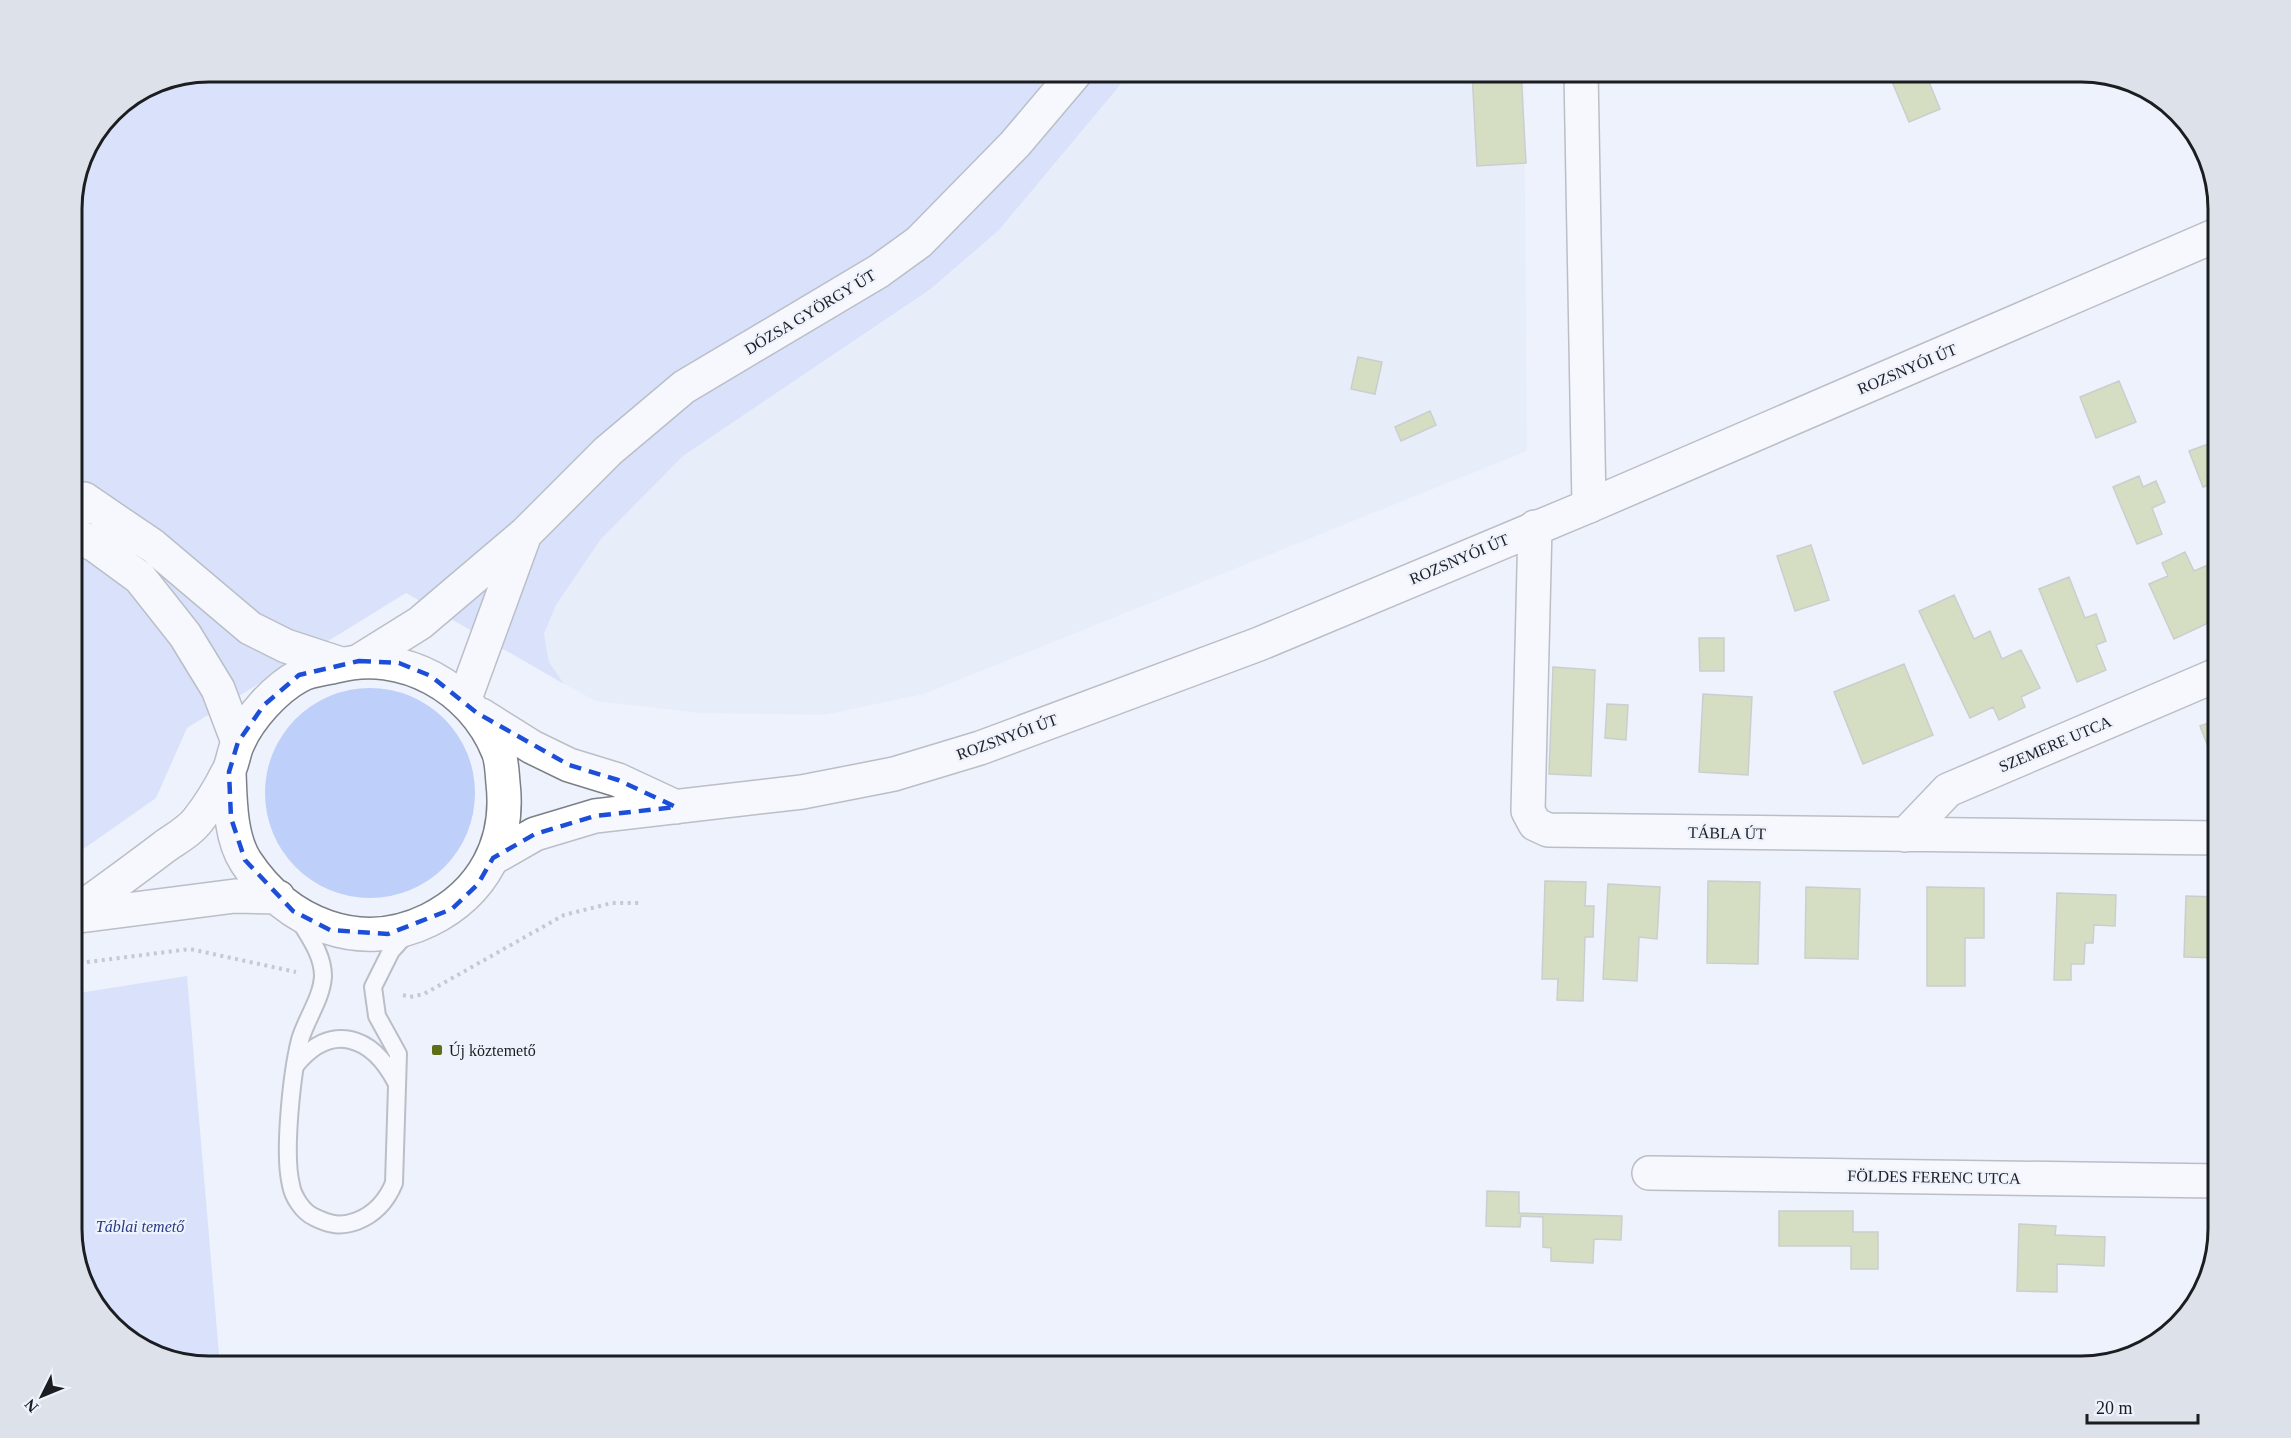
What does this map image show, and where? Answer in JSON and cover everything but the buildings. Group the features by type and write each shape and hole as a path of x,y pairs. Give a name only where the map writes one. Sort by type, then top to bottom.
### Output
{"main road":[{"name":"DÓZSA GYÖRGY ÚT","path":"350,662 420,623 526,533 608,451 684,387 879,271 919,242 1015,144 1068,82"},
{"path":"1581,82 1589,506"},
{"name":"ROZSNYÓI ÚT","path":"493,858 535,834 596,816 802,792 882,777 981,748 1259,644 1589,506 2208,239"},
{"path":"83,501 84,499 153,546 250,628 286,646 350,662 399,663 431,676 471,707 531,747 569,765 618,780 676,807"},
{"name":"TÁBLA ÚT","path":"1535,527 1528,811 1535,824 1548,830 2208,838"},
{"name":"DÓZSA GYÖRGY ÚT","path":"471,707 526,533"},
{"path":"83,538 95,544 140,578 185,635 218,689 234,757 231,818 245,860 285,904 330,930 388,934 412,928 452,909 478,884 493,858 506,809 499,752 471,707"},
{"path":"83,908 196,823 264,705 299,675 350,662"},
{"name":"SZEMERE UTCA","path":"1905,835 1948,790 2208,679"},
{"path":"83,915 235,896 285,904"},
{"name":"FÖLDES FERENC UTCA","path":"1649,1173 2208,1181"}],"lane":[{"path":"285,904 318,952 322,976 316,1001 301,1039 295,1066 289,1123 290,1184 296,1199 310,1215 331,1225 346,1225 361,1219 388,1198 394,1183 398,1053 377,1016 373,987 391,951 412,928"},
{"path":"295,1066 306,1052 319,1043 346,1039 361,1042 374,1049 387,1064 397,1083"}],"highlighted area":[{"path":"359,661 399,663 431,676 477,713 569,765 618,780 676,807 595,816 535,834 493,858 478,884 452,909 388,934 330,930 293,911 245,860 231,818 229,772 238,742 264,705 299,675"}],"shaded area":[{"path":"1123,82 1524,82 1527,451 924,694 824,715 699,713 596,701 564,684 549,662 544,634 556,605 601,539 683,456 932,289 999,230"}],"green space":[{"path":"210,82 1123,82 999,230 931,289 683,456 601,539 556,605 544,634 549,662 564,684 406,593 187,728 156,798 83,849 83,201 92,161 114,126 132,109 161,92 185,85"},
{"path":"370,688 390,690 410,696 428,706 444,719 457,735 467,753 473,773 475,793 473,813 467,833 457,851 444,867 428,880 410,890 390,896 370,898 350,896 330,890 312,880 296,867 283,851 273,833 267,813 265,793 267,773 273,753 283,735 296,719 312,706 330,696 350,690"},
{"name":"Táblai temető","path":"187,976 219,1356 177,1351 161,1346 132,1329 104,1299 89,1269 83,1237 83,992"}],"place":[{"name":"Új köztemető","path":"437,1050"}]}
